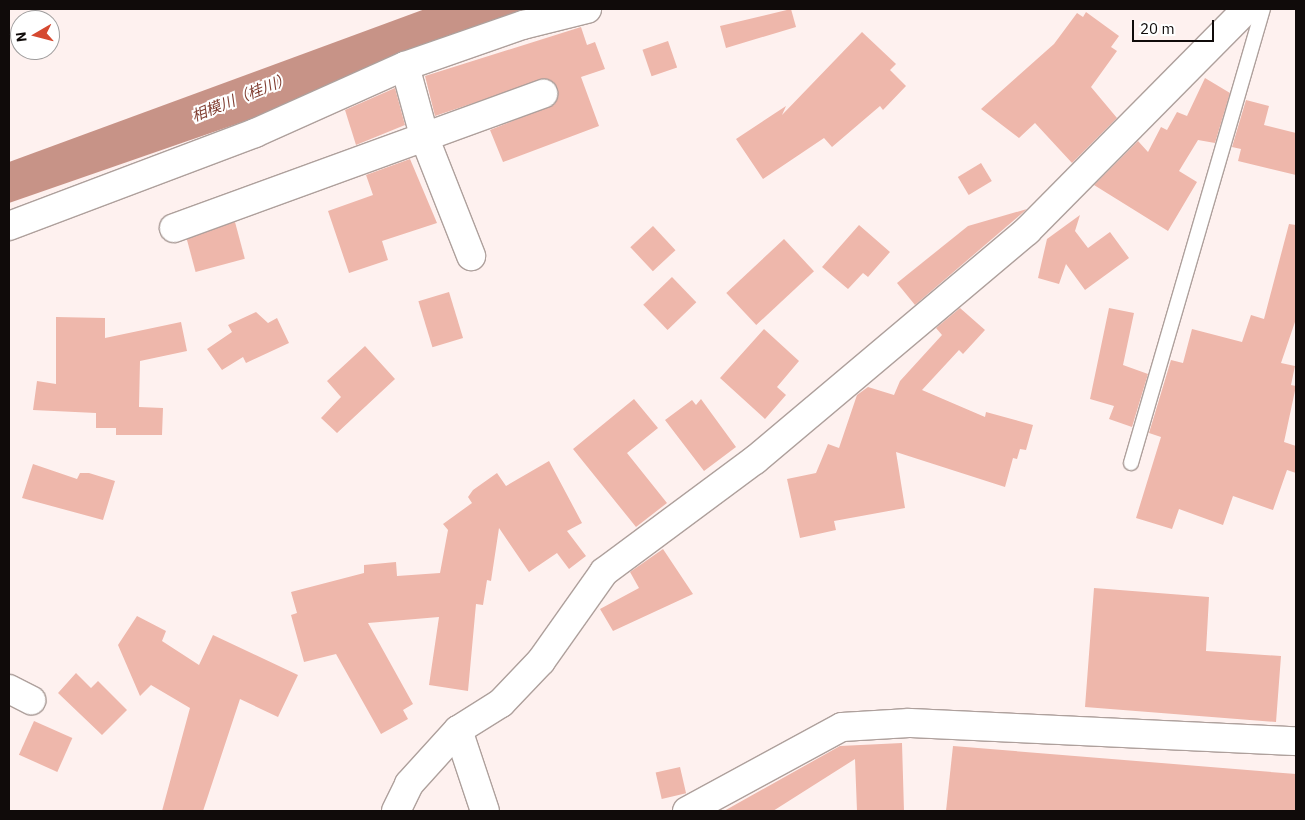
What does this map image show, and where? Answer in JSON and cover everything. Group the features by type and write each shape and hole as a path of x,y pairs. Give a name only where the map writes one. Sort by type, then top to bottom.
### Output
{"street":[{"path":"9,226 256,133 405,66 523,25 587,9"},
{"path":"396,811 409,784 458,730 501,703 541,661 604,572 755,460 1027,231 1247,9"},
{"path":"405,66 425,138 471,256"},
{"path":"174,228 543,94"},
{"path":"687,811 842,727 909,723 1296,741"},
{"path":"458,730 485,811"}],"lane":[{"path":"1131,463 1263,9"}],"water":[{"name":"相模川（桂川）","path":"425,9 567,9 9,203 9,162"}],"building":[{"path":"791,9 796,27 726,48 720,26"},
{"path":"1086,12 1119,36 1111,47 1117,51 1091,87 1117,118 1072,163 1035,123 1019,138 981,109 1054,44 1077,13 1083,17"},
{"path":"581,27 587,45 595,42 605,69 581,77 599,126 503,162 490,130 555,104 557,88 545,79 435,116 425,76"},
{"path":"862,32 896,64 890,70 906,86 883,110 880,106 832,147 824,138 763,179 736,139 786,106 782,115"},
{"path":"668,41 677,67 652,76 642,50"},
{"path":"1205,78 1230,93 1215,143 1198,140 1179,171 1197,182 1168,231 1094,185 1138,141 1148,152 1161,127 1167,130 1177,112 1187,116"},
{"path":"395,88 405,125 356,145 345,110"},
{"path":"1246,100 1269,106 1264,125 1296,133 1296,175 1238,161 1241,149 1232,147"},
{"path":"410,159 437,223 382,241 388,260 349,273 328,211 373,195 366,175"},
{"path":"981,163 992,181 969,195 958,177"},
{"path":"1027,209 915,305 897,283 968,226"},
{"path":"1080,215 1075,231 1088,248 1110,232 1129,258 1085,290 1066,264 1059,284 1038,278 1047,239"},
{"path":"235,222 245,259 196,272 186,235"},
{"path":"1289,224 1296,225 1296,319 1281,363 1295,366 1291,385 1296,386 1284,442 1296,446 1296,473 1287,470 1273,510 1233,496 1223,525 1179,509 1172,529 1136,518 1161,437 1149,433 1171,360 1183,363 1192,329 1242,342 1251,315 1264,319"},
{"path":"859,225 890,252 868,277 863,273 848,289 822,267"},
{"path":"653,226 676,250 653,271 630,247"},
{"path":"784,239 814,271 756,325 726,293"},
{"path":"672,277 696,302 668,330 643,305"},
{"path":"449,292 463,338 432,347 418,301"},
{"path":"960,308 985,330 963,354 959,350 922,390 985,417 986,412 1033,425 1026,450 1020,449 1017,459 1013,458 1005,487 896,452 905,508 834,521 836,530 800,538 787,479 816,473 828,444 839,448 857,395 868,387 894,395 900,381 942,335 936,328"},
{"path":"1109,308 1134,313 1123,365 1148,374 1132,427 1109,419 1114,406 1090,399"},
{"path":"256,312 268,323 277,318 289,343 246,363 243,357 222,370 207,349 232,332 228,325"},
{"path":"56,317 105,318 105,338 181,322 187,351 140,361 139,407 163,408 162,435 116,435 116,428 96,428 96,413 33,410 37,381 56,384"},
{"path":"764,329 799,361 777,387 786,395 765,419 720,378"},
{"path":"365,346 395,379 337,433 321,418 341,397 327,381"},
{"path":"634,399 658,428 627,453 667,503 636,527 573,449"},
{"path":"701,399 736,447 704,471 665,420 692,400 696,405"},
{"path":"549,461 582,523 567,531 586,556 569,569 557,553 529,572 499,528 491,581 487,580 483,605 476,604 468,691 429,685 439,617 368,623 413,704 403,710 408,719 381,734 336,654 304,662 291,615 297,613 291,592 364,573 364,565 396,562 397,576 440,573 448,530 443,524 472,503 468,497 473,490 497,473 506,486"},
{"path":"33,464 77,479 80,473 89,473 115,481 103,520 22,498"},
{"path":"663,549 693,594 613,631 600,609 639,588 630,572"},
{"path":"1094,588 1209,597 1206,651 1281,656 1276,722 1085,707"},
{"path":"137,616 166,631 162,641 199,665 213,635 298,675 278,717 240,699 203,811 162,811 190,708 151,685 140,696 118,645"},
{"path":"76,673 91,688 98,681 127,710 102,735 58,693"},
{"path":"34,721 72,738 57,772 19,755"},
{"path":"902,743 904,811 857,811 855,759 773,811 724,811 840,746"},
{"path":"953,746 1296,774 1296,811 946,811"},
{"path":"680,767 686,793 662,799 656,773"}]}
